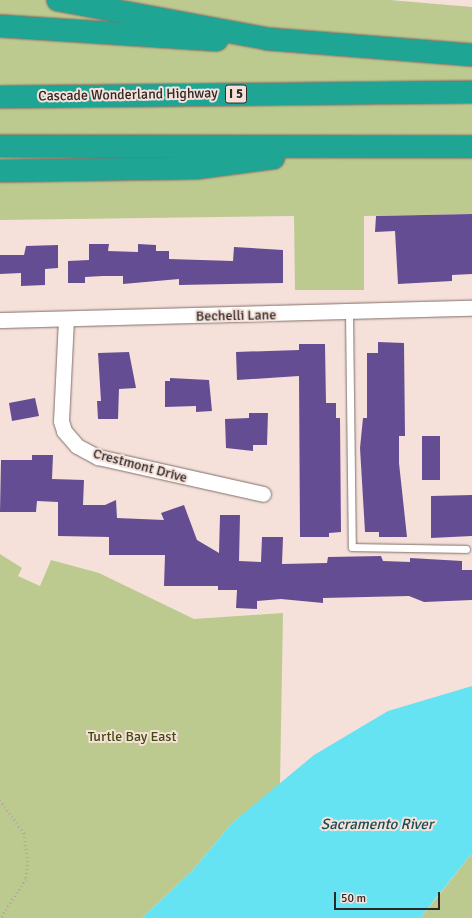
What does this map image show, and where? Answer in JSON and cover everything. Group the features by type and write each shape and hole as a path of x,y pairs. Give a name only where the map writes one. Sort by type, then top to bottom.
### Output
{"highway":[{"path":"58,0 268,39 472,55"},
{"path":"0,26 246,41 268,39"},
{"name":"Cascade Wonderland Highway","path":"0,97 472,92"},
{"path":"0,146 472,147"},
{"path":"0,171 196,168 364,147"}],"street":[{"name":"Bechelli Lane","path":"0,320 349,313 472,308"},
{"name":"Crestmont Drive","path":"66,319 61,421 64,431 77,446 98,457 263,494"}],"lane":[{"path":"349,313 352,547 466,549"}],"path":[{"path":"0,800 24,833 28,861 26,880 1,918"}],"green space":[{"path":"0,0 390,0 472,7 472,214 364,216 364,290 295,290 294,216 0,220"},
{"name":"Turtle Bay East","path":"0,554 22,568 18,576 40,586 51,560 99,573 194,619 283,613 280,784 232,823 193,870 142,918 0,918"},
{"path":"472,853 472,918 420,918 435,900"}],"water":[{"name":"Sacramento River","path":"472,686 472,853 420,918 142,918 193,870 232,823 314,755 388,711"}],"building":[{"path":"472,214 472,274 452,275 452,281 398,284 395,231 375,232 376,216"},
{"path":"89,244 109,244 108,251 138,252 138,244 156,245 156,251 169,251 169,259 233,261 234,247 283,250 283,283 179,285 179,279 123,284 123,276 103,276 85,277 85,283 68,283 68,261 89,260"},
{"path":"58,245 58,268 45,269 45,285 21,286 21,273 0,274 0,255 24,255 26,246"},
{"path":"378,342 404,343 405,436 399,436 399,463 407,537 379,537 379,532 365,532 360,448 363,418 367,418 367,353 378,353"},
{"path":"299,344 325,344 326,403 336,403 336,418 340,418 341,532 329,533 329,537 300,537 299,376 237,380 236,352 299,350"},
{"path":"129,352 136,388 119,389 118,419 98,419 97,401 101,401 98,353"},
{"path":"170,378 209,380 212,411 196,412 196,406 165,407 165,381 170,381"},
{"path":"35,398 39,416 12,421 9,403"},
{"path":"249,413 268,413 267,445 253,445 253,451 226,448 225,419 249,418"},
{"path":"422,436 440,436 440,480 422,480"},
{"path":"32,455 53,455 52,479 84,480 83,505 105,505 116,500 117,518 164,520 161,513 184,505 197,540 219,553 220,515 240,515 239,561 261,562 262,537 283,537 282,564 327,563 328,557 381,556 383,561 410,562 410,558 462,561 462,570 472,570 472,600 424,602 409,596 323,598 323,603 281,599 257,601 257,609 236,608 237,590 218,590 218,586 164,586 165,555 109,555 109,537 58,536 58,502 37,501 36,512 0,512 1,460 32,460"},
{"path":"472,495 472,536 431,538 431,496"}]}
